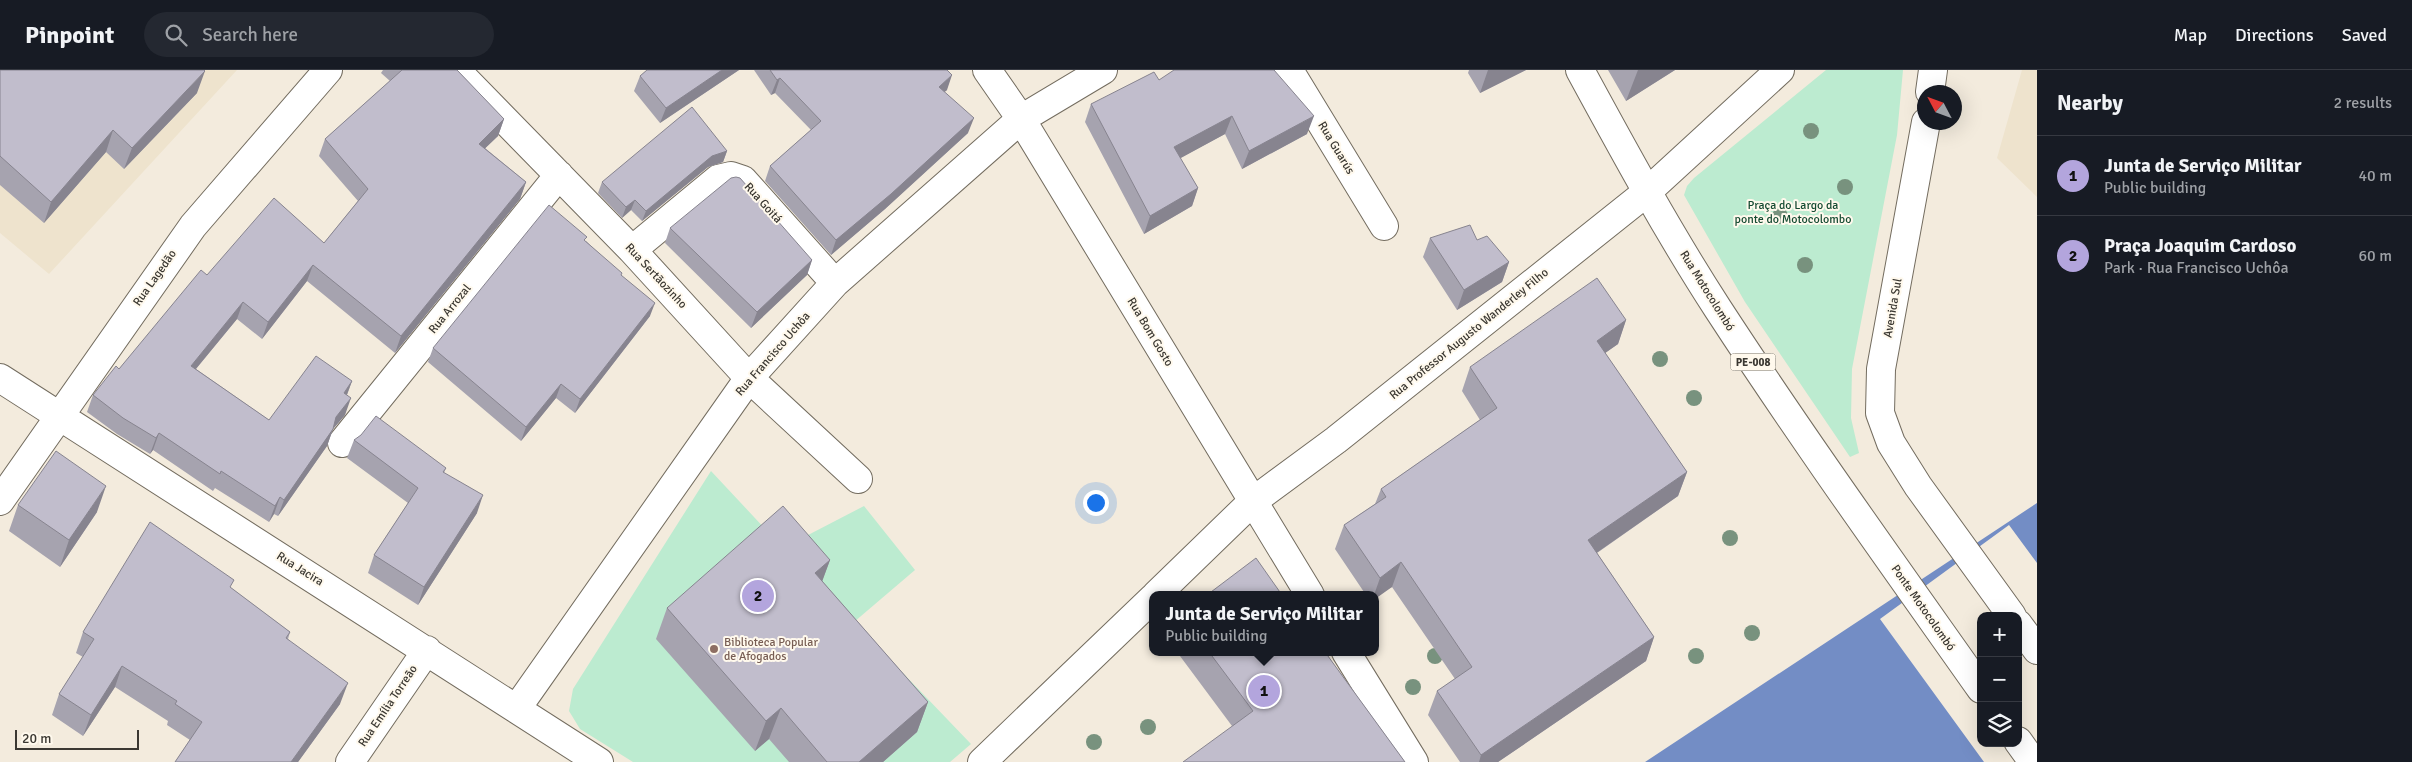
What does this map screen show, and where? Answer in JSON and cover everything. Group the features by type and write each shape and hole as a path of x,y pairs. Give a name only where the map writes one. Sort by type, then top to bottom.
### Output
{"main road":[{"name":"Rua Lagedão","path":"0,501 192,226 328,70"},
{"name":"Rua Sertãozinho","path":"456,70 632,250 749,378 858,479"},
{"name":"Rua Bom Gosto","path":"988,70 1021,119 1308,591"},
{"name":"Rua Francisco Uchôa","path":"517,708 749,378 835,283 1021,119 1103,70"},
{"name":"Rua Guarús","path":"1289,70 1384,226"},
{"name":"Rua Motocolombó","path":"1580,70 1647,192 1717,308 1866,528"},
{"name":"Rua Professor Augusto Wanderley Filho","path":"1160,591 1252,502 1336,440 1647,192 1780,70"},
{"path":"1931,85 1933,70"},
{"name":"Avenida Sul","path":"1925,130 1882,370 1880,413 1891,443 1918,486 2009,612"},
{"name":"Rua Arrozal","path":"342,443 559,175"},
{"name":"Rua Goitá","path":"632,250 718,179 731,176 742,180 835,283"},
{"name":"Rua Jacira","path":"0,378 599,762"},
{"name":"Ponte Motocolombó","path":"1866,528 1977,682"},
{"path":"982,762 1149,602"},
{"path":"2022,629 2037,650"},
{"name":"Rua Emília Torreão","path":"350,762 427,650"},
{"path":"1348,656 1414,762"},
{"path":"2022,747 2033,762"}],"shaded area":[{"path":"0,70 237,70 49,274 0,233"},
{"path":"2022,70 2037,70 2037,197 1997,158"}],"green space":[{"name":"Praça do Largo da ponte do Motocolombo","path":"1826,70 1903,70 1897,135 1852,369 1851,418 1859,453 1850,457 1745,302 1684,195 1687,186 1694,178"},
{"path":"711,471 783,548 864,506 915,570 854,622 971,744 950,762 633,762 580,729 569,711 573,689"}],"water":[{"path":"2037,503 2037,762 1645,762"}],"pier":[{"path":"2009,525 2037,563 2037,762 1984,762 1880,619"}],"building":[{"path":"0,70 205,71 132,148 113,130 51,202 0,156"},
{"path":"402,70 457,70 504,119 479,144 526,182 401,336 313,265 268,322 243,302 191,366 269,420 316,356 352,381 344,393 351,398 336,417 333,429 284,500 280,497 275,506 221,471 220,474 159,433 156,438 123,418 93,395 116,366 119,369 201,270 207,275 274,198 324,243 368,189 325,139"},
{"path":"647,70 722,70 666,108 640,76"},
{"path":"770,70 947,70 952,75 939,87 974,118 891,194 836,240 770,166 821,121 780,78 777,80"},
{"path":"1174,70 1274,70 1314,116 1249,151 1232,116 1174,147 1198,188 1150,216 1091,104 1154,72 1159,80"},
{"path":"692,107 727,151 712,156 646,211 635,200 626,207 602,182"},
{"path":"731,178 740,178 812,260 757,312 670,228"},
{"path":"549,205 587,237 584,240 622,273 621,275 655,303 580,399 561,384 526,427 433,348"},
{"path":"1470,225 1477,240 1487,236 1509,262 1464,290 1430,238"},
{"path":"1597,278 1626,320 1597,341 1687,472 1588,540 1654,637 1481,755 1437,691 1472,667 1401,562 1380,578 1344,525 1386,497 1381,489 1497,408 1470,367"},
{"path":"376,416 446,468 443,472 483,495 424,587 374,555 418,488 354,440 361,435"},
{"path":"56,451 106,486 69,540 18,505"},
{"name":"Biblioteca Popular de Afogados","path":"783,506 830,560 815,573 928,702 859,762 827,762 781,708 766,721 667,608"},
{"path":"150,522 234,580 230,587 290,632 286,638 348,683 291,762 175,762 202,722 175,704 177,701 122,666 91,715 59,694 94,639 83,632"},
{"path":"1256,558 1279,591 1212,591"},
{"path":"1212,656 1328,656 1405,762 1183,762 1253,711"}],"place":[{"name":"Praça Joaquim Cardoso","path":"758,596"},
{"name":"Biblioteca Popular de Afogados","path":"714,649"},
{"name":"Junta de Serviço Militar","path":"1264,691"}]}
